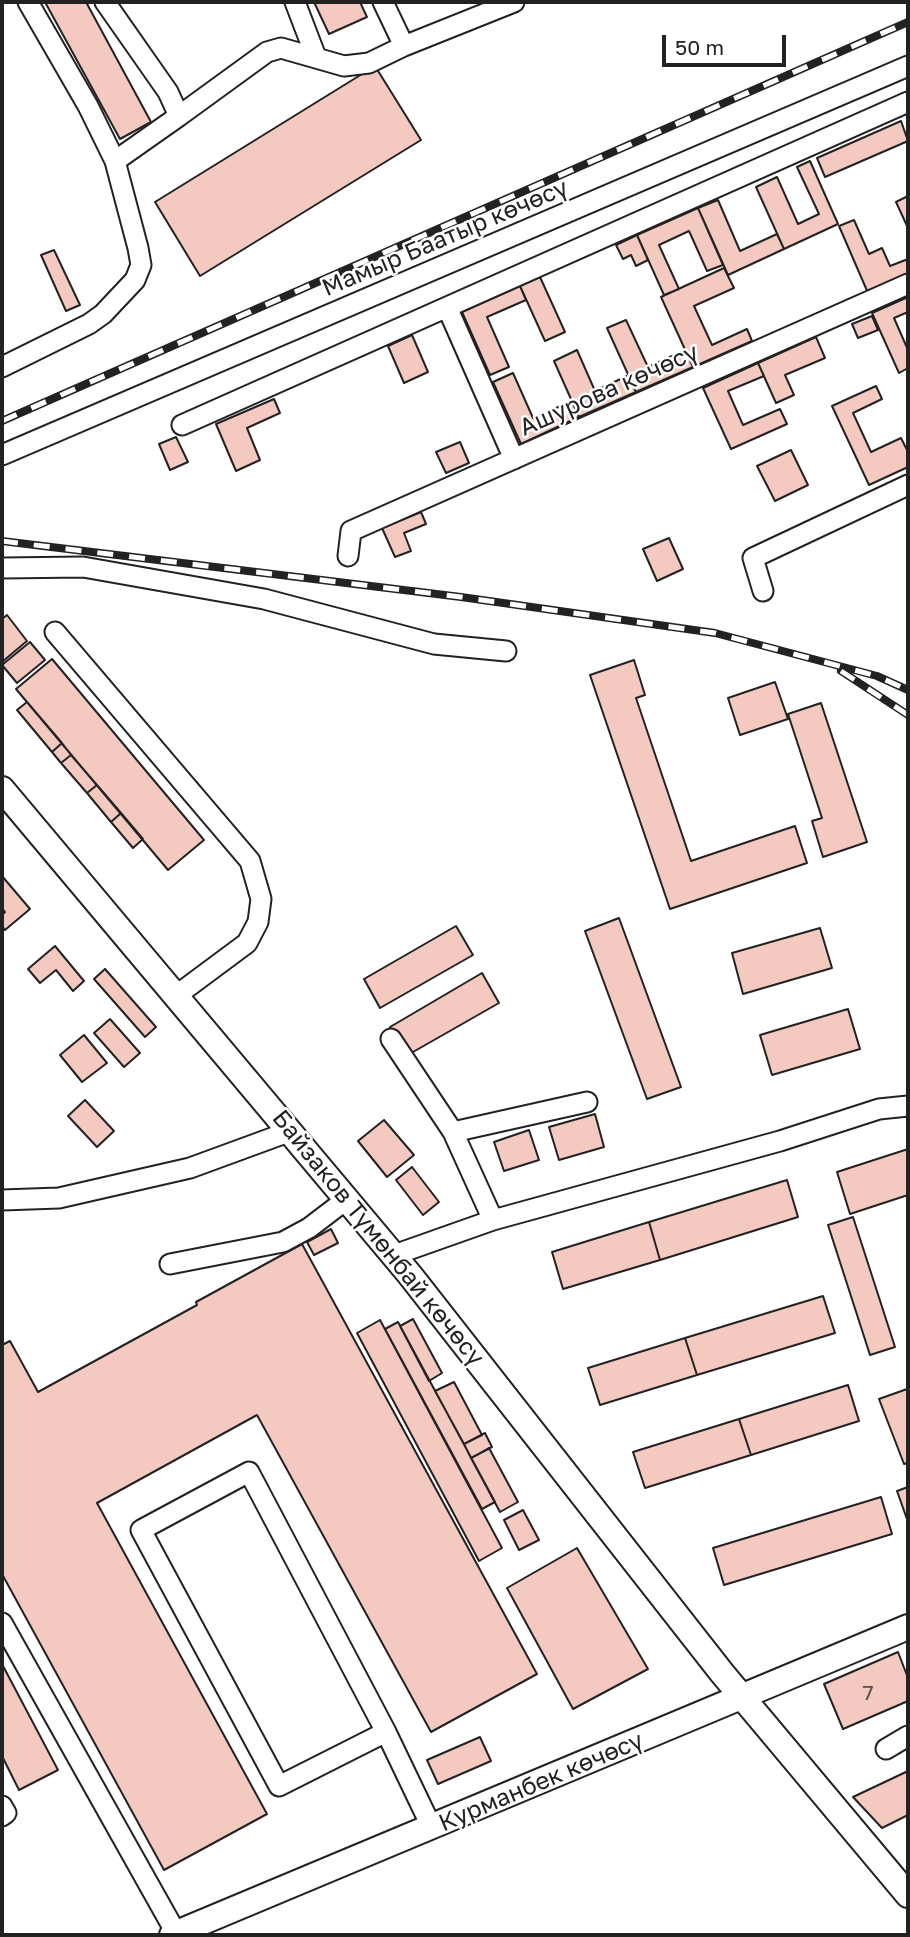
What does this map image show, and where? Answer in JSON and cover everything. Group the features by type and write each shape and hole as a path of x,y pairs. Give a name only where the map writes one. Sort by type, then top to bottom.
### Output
{"main road":[{"name":"Байзаков Түмөнбай көчөсү","path":"2,789 394,1255 743,1698 904,1881"},
{"name":"Курманбек көчөсү","path":"174,1934 908,1627"}],"street":[{"path":"2,367 89,324 118,300 135,280 141,265 115,161 88,106 28,2"},
{"path":"105,2 168,92 179,116"},
{"path":"295,2 316,57"},
{"path":"383,2 404,46"},
{"path":"115,161 267,52 281,48 344,66 369,62 514,2"},
{"name":"Мамыр Баатыр көчөсү","path":"2,455 908,66"},
{"path":"181,425 908,102"},
{"name":"Ашурова көчөсү","path":"348,556 351,531 908,284"},
{"path":"447,307 514,459"},
{"path":"763,591 753,558 908,485"},
{"path":"2,568 83,567 264,599 434,644 506,651"},
{"path":"55,632 250,861 261,899 258,922 247,943 177,995"},
{"path":"391,1039 453,1132 493,1220"},
{"path":"453,1132 587,1102"},
{"path":"394,1255 493,1220 780,1141 879,1109 908,1106"},
{"path":"2,1200 60,1198 190,1168 291,1130"},
{"path":"170,1264 283,1242 309,1228 347,1199"},
{"path":"386,1732 279,1786 141,1530 249,1472 386,1732 432,1828"},
{"path":"2,1623 174,1934"},
{"path":"886,1749 908,1736"},
{"path":"2,1806 6,1813 2,1815"}],"building":[{"path":"45,2 86,2 151,122 120,139"},
{"path":"314,2 360,2 367,17 329,34"},
{"path":"375,66 421,140 200,276 155,202"},
{"path":"901,121 908,141 825,177 817,158"},
{"path":"810,161 838,224 784,249 756,187 777,177 798,224 819,214 797,167"},
{"path":"908,196 908,228 896,202"},
{"path":"718,200 740,251 777,234 784,249 728,275 698,208"},
{"path":"698,208 723,265 707,271 689,231 659,245 679,289 664,295 637,235"},
{"path":"854,220 869,254 882,248 890,266 908,259 908,275 868,293 839,226"},
{"path":"637,235 648,260 636,266 631,255 623,259 616,245"},
{"path":"54,250 80,305 66,311 41,255"},
{"path":"724,268 734,288 694,306 712,345 747,329 752,341 693,367 661,297"},
{"path":"540,277 565,332 545,341 520,286"},
{"path":"520,286 526,300 487,317 509,367 490,375 462,312"},
{"path":"908,297 908,312 894,318 908,350 908,368 899,373 872,313"},
{"path":"872,316 878,330 858,338 852,324"},
{"path":"626,320 648,367 685,350 693,367 636,392 607,328"},
{"path":"412,335 428,372 404,383 388,346"},
{"path":"816,337 825,358 785,375 794,395 776,403 758,363"},
{"path":"577,350 595,391 629,375 636,392 579,417 554,361"},
{"path":"758,363 764,376 728,391 743,425 780,409 787,424 731,449 703,388"},
{"path":"513,373 533,418 572,401 579,417 521,444 493,382"},
{"path":"876,386 882,399 853,413 871,452 901,438 908,452 908,467 869,485 832,406"},
{"path":"274,399 280,413 247,428 260,460 236,471 216,424"},
{"path":"176,437 188,462 170,470 159,444"},
{"path":"460,442 469,463 446,473 436,452"},
{"path":"791,450 808,485 775,501 757,466"},
{"path":"421,512 426,524 404,533 411,551 395,557 382,528"},
{"path":"669,538 683,569 657,581 643,549"},
{"path":"7,615 27,641 2,662 2,619"},
{"path":"30,642 45,660 17,683 2,665"},
{"path":"52,659 204,840 168,870 16,689"},
{"path":"634,660 645,695 636,698 691,861 795,826 807,863 670,909 590,675"},
{"path":"775,682 788,719 740,735 728,698"},
{"path":"27,702 62,743 52,752 17,710"},
{"path":"821,703 867,842 823,857 812,821 822,818 788,714"},
{"path":"62,743 71,755 61,763 52,752"},
{"path":"71,755 97,785 87,793 61,763"},
{"path":"97,785 121,813 111,822 87,793"},
{"path":"121,813 143,839 133,848 111,822"},
{"path":"2,876 30,909 5,930 2,926 2,915 5,912 2,908"},
{"path":"619,918 681,1087 647,1099 585,931"},
{"path":"456,926 473,955 380,1008 364,979"},
{"path":"820,928 832,968 743,994 732,953"},
{"path":"55,946 84,981 73,991 56,970 40,983 28,969"},
{"path":"105,969 156,1027 145,1037 94,979"},
{"path":"482,973 499,1003 406,1056 390,1027"},
{"path":"848,1009 860,1049 772,1075 760,1035"},
{"path":"110,1019 140,1053 124,1067 94,1033"},
{"path":"84,1035 107,1063 82,1082 60,1055"},
{"path":"85,1100 114,1131 97,1147 68,1116"},
{"path":"595,1114 604,1147 559,1160 549,1127"},
{"path":"384,1120 414,1155 387,1177 358,1141"},
{"path":"529,1130 539,1160 504,1171 494,1142"},
{"path":"908,1149 908,1195 850,1214 837,1172"},
{"path":"412,1167 439,1202 423,1215 396,1180"},
{"path":"787,1180 798,1217 660,1260 649,1222"},
{"path":"853,1217 895,1347 870,1355 828,1225"},
{"path":"649,1222 660,1260 563,1289 552,1252"},
{"path":"331,1229 338,1243 314,1255 307,1242"},
{"path":"302,1244 537,1674 431,1732 257,1415 97,1503 267,1814 164,1870 2,1574 2,1345 10,1341 38,1392"},
{"path":"823,1296 835,1333 697,1375 685,1338"},
{"path":"413,1319 442,1373 429,1381 400,1326"},
{"path":"380,1320 502,1548 479,1561 357,1333"},
{"path":"398,1322 495,1502 482,1509 385,1329"},
{"path":"685,1338 697,1375 600,1405 588,1368"},
{"path":"454,1382 482,1435 464,1444 435,1391"},
{"path":"848,1385 859,1421 751,1455 739,1419"},
{"path":"907,1389 908,1463 904,1464 879,1399"},
{"path":"739,1419 751,1455 645,1488 633,1452"},
{"path":"485,1433 492,1447 471,1458 464,1444"},
{"path":"489,1448 518,1502 500,1512 471,1458"},
{"path":"908,1487 908,1522 897,1491"},
{"path":"881,1497 892,1534 724,1585 713,1548"},
{"path":"523,1510 539,1540 519,1550 504,1520"},
{"path":"577,1548 648,1669 573,1709 507,1588"},
{"path":"898,1652 908,1678 908,1701 843,1729 824,1684"},
{"path":"2,1664 58,1770 19,1790 2,1756"},
{"path":"480,1737 491,1761 438,1784 427,1760"},
{"path":"908,1771 908,1815 882,1828 853,1797"}],"railway":[{"path":"2,421 908,22"},
{"path":"2,541 461,597 715,633 877,676 908,690"},
{"path":"841,671 908,715"}]}
